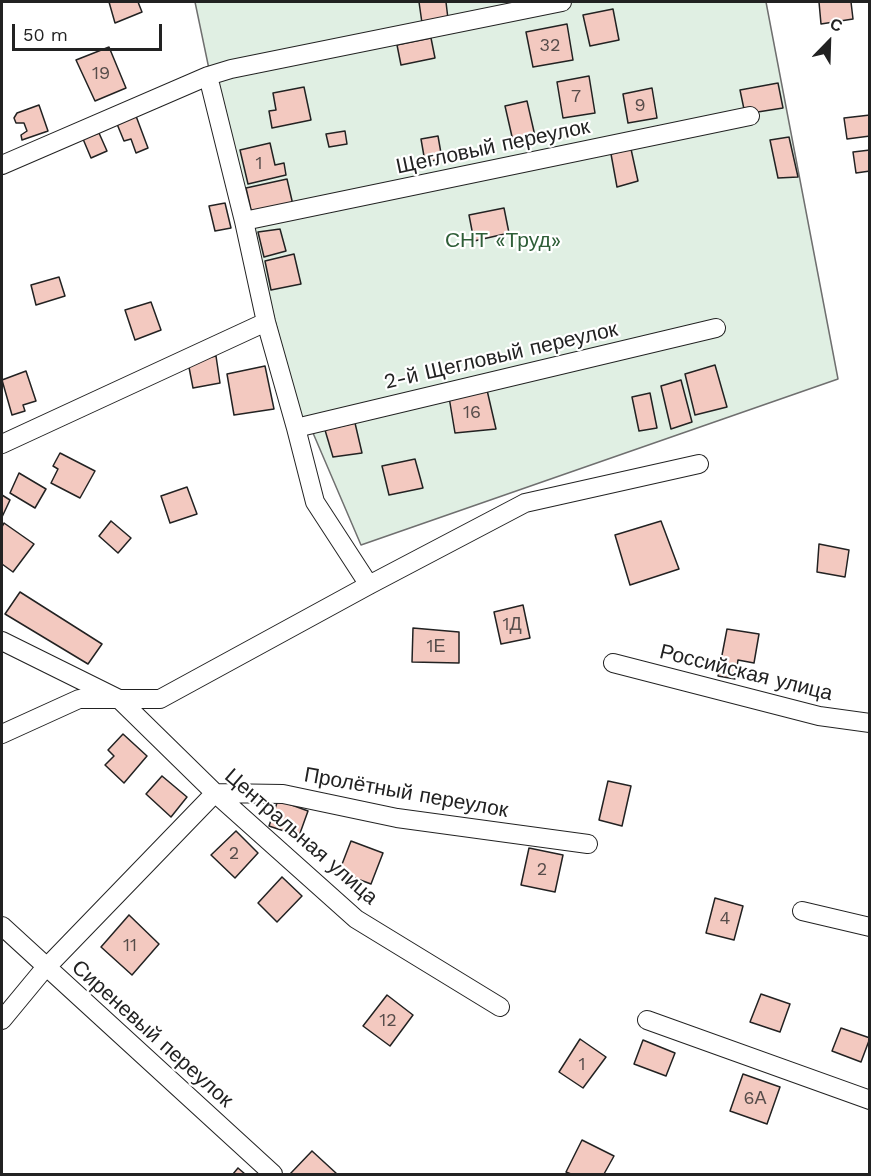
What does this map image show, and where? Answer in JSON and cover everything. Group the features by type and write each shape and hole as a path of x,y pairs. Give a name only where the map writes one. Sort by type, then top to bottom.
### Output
{"street":[{"path":"2,165 208,76 231,69 562,2"},
{"path":"208,76 266,322 315,502 369,585"},
{"name":"Щегловый переулок","path":"244,221 750,116"},
{"path":"2,444 266,322"},
{"name":"2-й Щегловый переулок","path":"296,428 716,328"},
{"path":"2,734 79,699 160,699 525,503 699,464"},
{"path":"2,641 119,699"},
{"name":"Российская улица","path":"613,663 819,717 870,723"},
{"name":"Центральная улица","path":"119,699 215,792 357,919 500,1007"},
{"path":"2,1020 46,968 215,792"},
{"name":"Пролётный переулок","path":"215,792 283,794 397,819 588,844"},
{"path":"802,912 870,927"},
{"name":"Сиреневый переулок","path":"2,926 273,1174"},
{"path":"647,1020 870,1100"}],"green space":[{"name":"СНТ «Труд»","path":"195,2 766,2 838,379 361,545 313,433 301,420 209,69"}],"building":[{"path":"109,2 138,2 142,12 115,23"},
{"path":"419,2 446,2 448,19 422,23"},
{"path":"819,2 851,2 853,19 821,24"},
{"path":"613,9 619,40 590,46 583,15"},
{"path":"567,24 573,60 533,67 526,32"},
{"path":"431,38 435,58 401,65 397,45"},
{"path":"109,47 126,88 95,101 76,60"},
{"path":"589,76 595,113 563,118 557,82"},
{"path":"778,83 783,108 745,114 740,90"},
{"path":"304,87 311,120 272,128 269,111 276,110 273,93"},
{"path":"652,88 657,118 628,123 623,94"},
{"path":"527,101 535,136 513,141 505,106"},
{"path":"39,105 48,131 22,140 21,135 27,131 24,123 16,123 14,118 17,113"},
{"path":"870,115 870,136 847,139 844,118"},
{"path":"136,116 148,148 136,153 131,139 124,141 117,124"},
{"path":"345,131 347,144 329,147 326,134"},
{"path":"99,133 107,151 91,158 83,139"},
{"path":"438,136 442,159 425,162 421,139"},
{"path":"789,137 798,177 778,178 770,140"},
{"path":"270,143 275,165 284,163 286,175 248,184 240,150"},
{"path":"631,149 638,181 617,187 611,154"},
{"path":"870,150 870,171 856,173 853,152"},
{"path":"287,179 293,205 252,214 246,188"},
{"path":"225,203 231,228 215,231 209,206"},
{"path":"504,208 509,233 474,241 469,215"},
{"path":"280,229 286,251 264,257 258,232"},
{"path":"294,254 301,284 271,290 265,261"},
{"path":"59,277 65,296 36,305 31,285"},
{"path":"151,302 161,330 135,340 125,310"},
{"path":"216,356 220,383 193,388 188,362"},
{"path":"715,365 727,407 695,415 685,374"},
{"path":"265,366 274,409 234,415 227,374"},
{"path":"26,371 36,401 23,405 25,411 12,415 2,380"},
{"path":"681,380 692,422 671,429 661,386"},
{"path":"487,390 496,429 455,433 449,397"},
{"path":"650,393 657,428 639,431 632,397"},
{"path":"355,423 362,453 333,457 325,430"},
{"path":"60,453 95,471 80,498 51,483 58,469 53,466"},
{"path":"415,459 423,488 389,495 382,466"},
{"path":"19,473 46,489 35,508 10,493"},
{"path":"187,487 197,514 170,523 161,496"},
{"path":"2,495 10,500 2,517"},
{"path":"111,521 131,538 118,553 99,536"},
{"path":"661,521 679,569 630,585 615,535"},
{"path":"4,523 34,544 13,572 2,564 2,527"},
{"path":"819,544 849,550 845,577 817,572"},
{"path":"20,592 102,644 88,664 5,614"},
{"path":"523,605 530,638 501,644 494,612"},
{"path":"413,628 459,632 459,663 412,662"},
{"path":"727,629 759,634 754,663 738,660 735,679 718,676"},
{"path":"123,734 147,756 124,783 105,765 114,756 108,750"},
{"path":"162,776 187,797 171,817 146,794"},
{"path":"608,781 631,786 622,826 599,820"},
{"path":"278,800 308,811 299,836 269,826"},
{"path":"236,831 258,853 235,878 211,855"},
{"path":"351,841 383,853 371,884 339,872"},
{"path":"529,848 563,855 555,892 521,885"},
{"path":"282,877 302,896 277,922 258,903"},
{"path":"715,898 743,906 734,940 706,933"},
{"path":"129,915 159,944 132,975 101,947"},
{"path":"761,994 790,1004 780,1032 750,1022"},
{"path":"387,995 413,1015 390,1046 363,1026"},
{"path":"841,1028 870,1038 861,1062 832,1051"},
{"path":"580,1039 606,1057 583,1088 559,1072"},
{"path":"643,1040 675,1053 666,1076 634,1064"},
{"path":"743,1074 780,1087 767,1124 730,1111"},
{"path":"582,1140 614,1156 604,1174 566,1172"},
{"path":"312,1151 337,1174 290,1174"},
{"path":"238,1168 245,1174 233,1174"}]}
